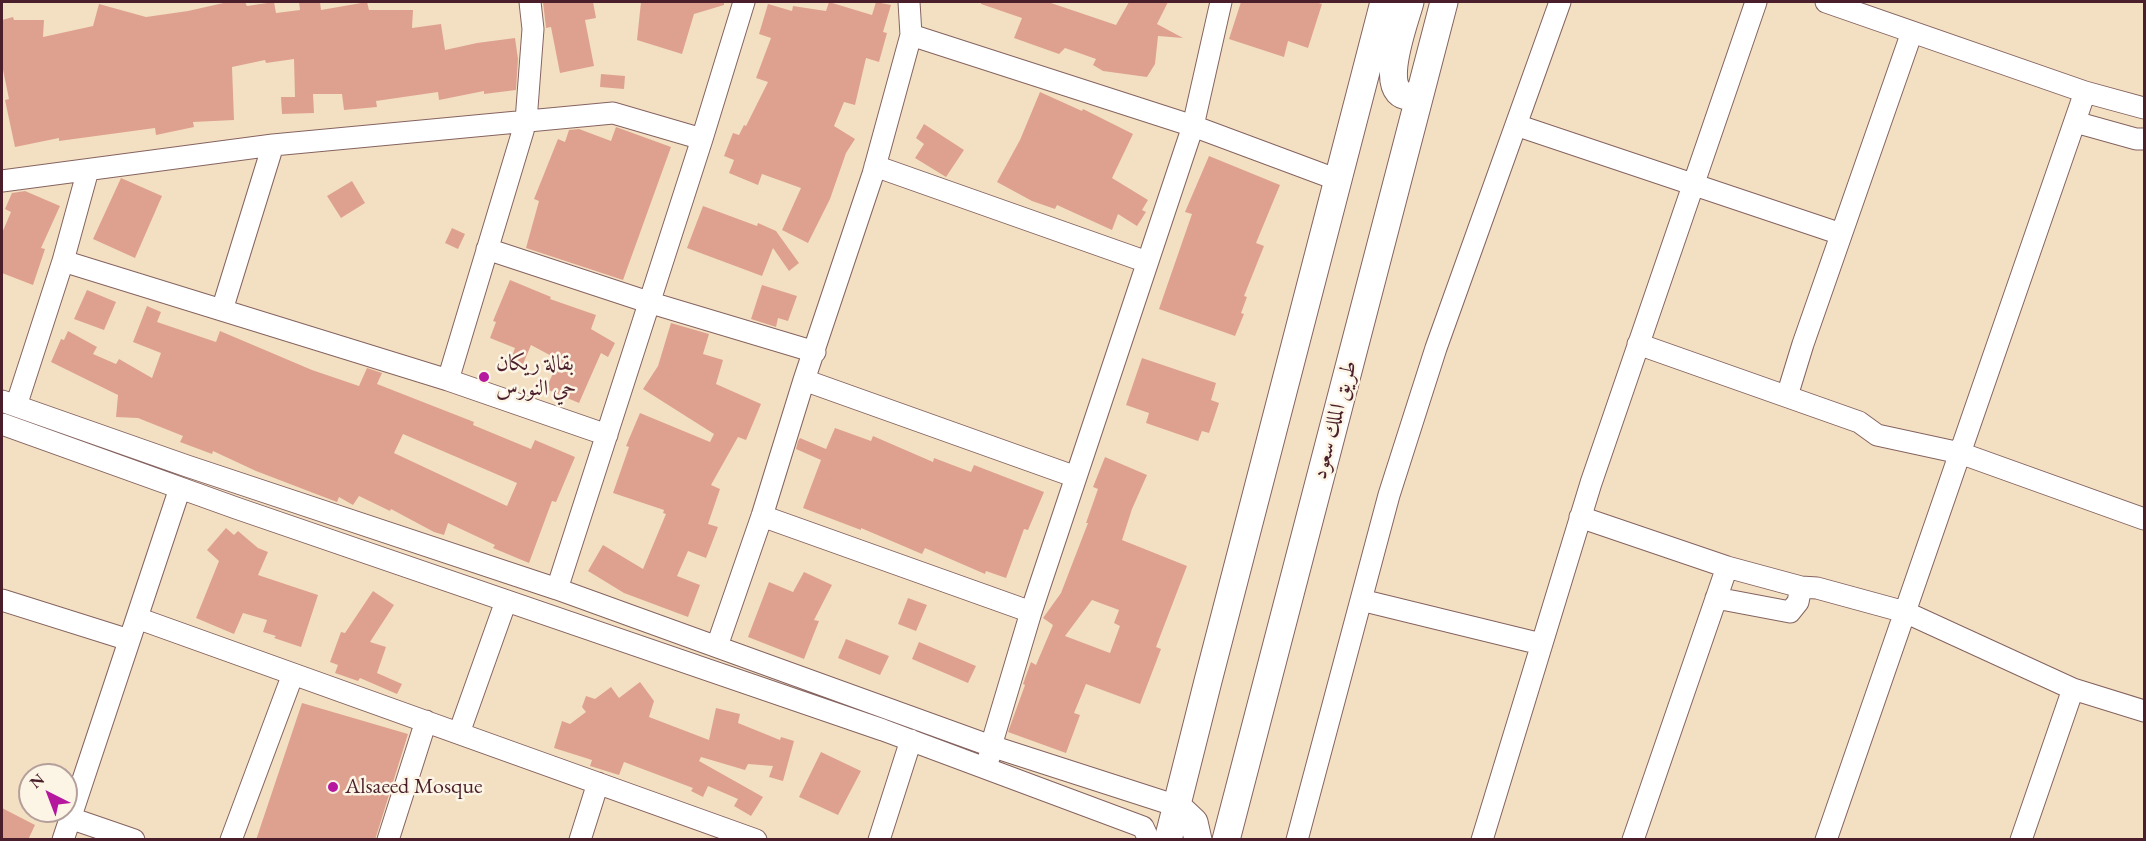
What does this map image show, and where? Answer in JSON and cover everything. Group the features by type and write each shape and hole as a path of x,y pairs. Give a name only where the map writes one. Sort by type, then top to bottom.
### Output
{"main road":[{"path":"1168,840 1384,2"},
{"path":"1410,2 1397,47 1392,83 1405,95 1420,94"},
{"name":"طريق الملك سعود","path":"1226,840 1444,2"},
{"path":"1177,807 1194,822 1198,840"}],"street":[{"path":"448,380 526,121 533,29 530,2"},
{"path":"557,589 608,435 744,2"},
{"path":"717,646 762,516 804,380 875,166 911,35 909,2"},
{"path":"988,770 991,746 1031,612 1192,126 1221,2"},
{"path":"1297,840 1389,495 1436,348 1560,2"},
{"path":"1482,840 1580,517 1756,2"},
{"path":"1826,2 2085,92 2145,108"},
{"path":"1787,396 1912,32"},
{"path":"911,35 1192,126 1338,180"},
{"path":"1826,840 2085,92"},
{"path":"2,181 273,145 613,113 702,139"},
{"path":"2075,122 2136,139 2145,139"},
{"path":"1516,125 1841,234"},
{"path":"222,310 273,145"},
{"path":"875,166 1147,261"},
{"path":"88,170 63,261 9,404 557,589 991,746 1177,807"},
{"path":"487,249 648,302 815,352"},
{"path":"63,261 448,380 608,435"},
{"path":"1638,344 1859,423 1877,435 1960,453 2145,519"},
{"path":"804,380 1076,477"},
{"path":"2,424 910,741 1143,827 1149,840"},
{"path":"78,794 180,488"},
{"path":"762,516 1031,612"},
{"path":"1580,517 1727,567 1905,612 2073,689 2145,711"},
{"path":"1633,840 1727,567"},
{"path":"1716,598 1790,612 1798,602 1801,587"},
{"path":"2,600 129,640"},
{"path":"1361,600 1541,644"},
{"path":"459,733 506,601"},
{"path":"137,618 756,840"},
{"path":"231,840 293,674"},
{"path":"2021,840 2073,689"},
{"path":"389,839 426,721"},
{"path":"879,840 910,741"},
{"path":"580,840 598,783"},
{"path":"78,821 134,840"},
{"path":"63,840 68,823"}],"building":[{"path":"228,2 245,2 247,6 274,2 276,13 300,10 299,2 320,2 321,10 367,2 369,10 413,10 412,28 441,24 445,50 515,38 518,59 516,90 484,94 484,91 439,100 438,92 376,101 377,107 344,110 342,94 313,94 314,113 282,114 281,97 295,97 294,59 266,63 265,60 232,67 234,120 193,122 194,127 156,135 155,128 59,141 59,138 15,147 5,100 9,99 2,65 2,20 13,17 14,20 44,20 43,37 93,26 99,4 146,17"},
{"path":"543,2 593,2 596,18 585,20 594,66 560,73 551,27 546,28"},
{"path":"641,2 724,2 724,5 694,14 682,54 637,40"},
{"path":"829,2 872,15 876,2 891,5 883,32 887,33 879,62 866,58 855,105 844,102 834,126 855,139 846,153 830,199 808,243 782,230 801,188 762,174 758,185 729,173 734,160 724,156 733,133 739,135 744,125 746,126 768,82 756,78 771,38 759,34 768,4 792,11 793,6 826,11"},
{"path":"981,2 1048,2 1116,25 1129,2 1168,2 1157,24 1183,38 1158,36 1155,64 1147,77 1103,71 1093,65 1096,59 1065,48 1059,54 1014,38 1022,18 981,4"},
{"path":"1241,2 1315,2 1322,4 1308,48 1288,41 1284,57 1229,39"},
{"path":"601,74 625,76 624,89 600,87"},
{"path":"1040,92 1082,111 1083,109 1133,134 1112,178 1148,200 1142,210 1146,212 1137,226 1118,214 1112,230 1057,205 1055,209 1032,201 997,182 1020,140"},
{"path":"924,124 964,150 946,177 915,158 924,144 916,138"},
{"path":"616,127 671,147 623,280 526,248 539,201 534,199 558,139 565,142 569,130 579,129 611,141"},
{"path":"1209,156 1280,185 1256,243 1264,246 1244,296 1247,297 1241,313 1244,314 1235,336 1159,309 1192,214 1185,212"},
{"path":"121,178 162,196 135,258 93,239"},
{"path":"352,181 365,203 341,218 327,196"},
{"path":"25,191 60,206 41,248 45,249 33,285 2,273 2,233 11,212 5,209 12,193"},
{"path":"703,206 776,231 799,263 789,271 773,248 762,276 687,248"},
{"path":"452,228 465,234 458,249 445,243"},
{"path":"510,280 551,297 550,299 596,315 591,329 615,343 608,357 601,353 579,403 546,389 559,360 531,345 523,364 511,359 515,348 490,338 496,322 493,321"},
{"path":"762,285 797,296 788,321 778,318 776,327 751,319"},
{"path":"87,290 116,302 104,330 74,319"},
{"path":"147,306 161,312 157,322 216,342 220,331 312,370 359,386 367,368 382,373 377,384 474,422 473,425 531,449 535,440 575,457 556,502 552,501 529,563 493,548 495,545 448,523 444,535 359,496 353,505 339,497 337,502 256,471 213,451 212,454 180,442 183,436 138,418 116,417 118,395 51,362 61,339 64,340 68,331 97,347 93,354 116,364 119,359 152,378 161,353 133,342","holes":["403,434 517,483 507,506 394,453"]},
{"path":"671,323 709,334 703,354 723,360 716,384 761,404 746,440 738,437 711,485 720,489 708,524 718,527 706,558 688,551 677,576 700,585 688,617 624,593 588,571 603,545 643,569 666,514 663,513 664,510 613,493 629,447 626,446 640,413 710,442 714,434 643,389 658,366"},
{"path":"1142,358 1216,383 1211,400 1219,403 1209,433 1202,431 1198,441 1146,423 1149,413 1126,405"},
{"path":"835,428 871,441 873,436 933,462 934,458 971,472 974,465 1044,492 1028,530 1024,529 1006,578 986,571 985,574 925,548 922,554 861,528 861,530 803,508 821,460 796,449 798,441 800,438 826,449"},
{"path":"1105,457 1147,475 1122,540 1187,566 1156,647 1161,649 1140,704 1086,684 1074,713 1080,715 1066,753 1008,732 1031,662 1036,665 1053,625 1043,618 1061,593 1088,523 1086,523 1098,489 1093,487","holes":["1092,600 1119,610 1114,623 1120,626 1110,653 1065,636"]},
{"path":"226,528 234,535 238,531 258,548 268,552 258,575 318,595 301,647 263,632 267,620 243,613 234,634 196,618 219,561 207,550"},
{"path":"804,572 832,585 814,620 819,621 804,659 748,637 769,582 793,592"},
{"path":"373,591 394,605 370,642 386,647 377,673 402,684 397,694 360,678 358,681 335,673 338,665 330,662 341,632 345,633"},
{"path":"908,598 927,605 916,631 898,624"},
{"path":"846,639 889,656 880,675 838,658"},
{"path":"919,642 976,666 968,683 912,659"},
{"path":"640,682 654,701 649,717 709,740 716,708 740,714 738,723 780,740 781,737 794,741 783,781 769,777 773,766 748,764 745,770 701,757 699,761 763,797 751,816 734,806 738,799 708,786 703,797 691,791 693,788 624,762 619,775 590,766 592,760 554,748 562,721 570,724 586,712 582,707 586,696 595,699 611,687 619,698"},
{"name":"Alsaeed Mosque","path":"302,703 408,734 375,840 256,840"},
{"path":"821,752 861,771 838,815 799,797"},
{"path":"2,808 18,816 18,823 35,825 28,840 2,840"}],"place":[{"name":"بقالة ريكان حي النورس","path":"484,377"},
{"name":"Alsaeed Mosque","path":"333,787"}]}
